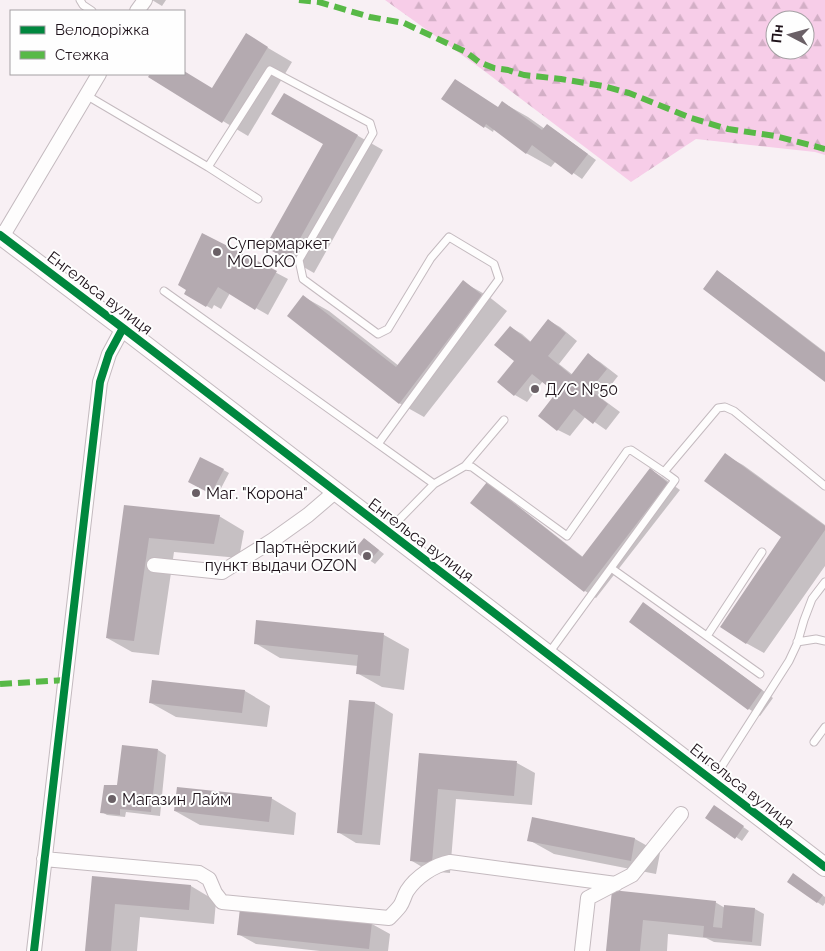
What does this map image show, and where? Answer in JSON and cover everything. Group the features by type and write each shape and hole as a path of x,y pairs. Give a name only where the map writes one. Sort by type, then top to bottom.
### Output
{"street":[{"path":"1,236 98,75"},
{"name":"Енгельса вулиця","path":"1,236 825,867"},
{"path":"34,951 100,382 109,354 123,328"},
{"path":"154,565 222,572 273,540 336,492"},
{"path":"582,951 588,898 632,875 681,814"},
{"path":"44,859 199,873 209,879 222,902 389,918 400,906 408,891 417,880 429,871 450,862 616,884"}],"lane":[{"path":"80,0 84,6 90,10"},
{"path":"208,168 270,70 370,123 373,133 299,260 303,279 378,334 388,329 432,258 449,237 494,264 499,279 378,444"},
{"path":"86,95 258,199"},
{"path":"164,291 434,484"},
{"path":"664,472 718,408 725,407 734,411 825,486"},
{"path":"387,531 434,484 465,466 504,420"},
{"path":"465,466 472,468 567,536 627,451 631,450 675,480 548,654"},
{"path":"707,636 762,552"},
{"path":"611,568 760,674"},
{"path":"712,781 789,661 812,599 825,582"},
{"path":"797,642 816,639 825,641"},
{"path":"814,742 825,727"}],"green space":[{"path":"385,0 825,0 825,155 815,152 696,139 631,182 483,70"}],"building":[{"path":"246,33 268,47 222,123 148,77 149,75 185,75 185,72 212,88"},
{"path":"455,79 498,107 502,101 542,130 547,124 588,154 572,175 532,145 526,154 486,124 484,128 441,99"},
{"path":"284,93 358,135 288,260 265,247 323,144 271,114"},
{"name":"Супермаркет MOLOKO","path":"202,233 277,271 255,310 218,287 206,307 184,294 186,290 178,285"},
{"path":"717,270 825,353 825,382 703,289"},
{"path":"463,280 482,295 399,404 287,316 303,295 396,367"},
{"path":"548,319 566,333 548,356 571,375 588,353 607,369 590,390 608,404 593,424 574,409 557,431 538,416 556,393 532,374 514,396 497,382 514,361 494,345 510,326 530,342"},
{"path":"725,453 825,526 825,530 746,644 720,627 781,537 704,481"},
{"path":"200,457 224,469 211,494 188,482"},
{"path":"650,468 668,483 584,592 470,503 487,482 582,557"},
{"path":"124,505 220,515 214,544 149,538 134,641 106,638"},
{"name":"Партнёрский пункт выдачи OZON","path":"364,538 379,550 368,562 354,550"},
{"path":"643,602 762,690 748,710 629,622"},
{"path":"256,620 384,633 380,676 356,674 358,655 254,644"},
{"path":"152,680 245,690 242,713 149,703"},
{"path":"349,700 375,702 362,835 337,833"},
{"path":"122,745 158,749 151,812 120,809 120,815 100,813 104,785 117,785"},
{"path":"419,753 517,761 514,796 438,789 432,863 410,861"},
{"path":"177,787 272,797 269,822 174,811"},
{"path":"714,805 744,826 735,839 705,818"},
{"path":"532,817 635,838 631,861 527,841"},
{"path":"793,873 823,895 817,903 787,882"},
{"path":"92,876 191,885 189,910 115,904 111,951 85,951"},
{"path":"612,890 716,901 713,927 722,928 724,905 755,908 752,942 703,937 704,926 643,920 640,951 606,951"},
{"path":"240,908 372,922 369,949 237,935"}],"marked path":[{"path":"299,0 319,2 370,17 404,23 466,52 479,62 494,68 524,75 603,86 629,93 691,118 728,129 775,136 825,149"},
{"path":"0,684 65,680"}],"cycle path":[{"path":"0,235 825,867"},
{"path":"34,951 100,382 109,354 123,328"}],"place":[{"name":"Супермаркет MOLOKO","path":"217,252"},
{"name":"Д/С №50","path":"535,389"},
{"name":"Маг. \"Корона\"","path":"196,493"},
{"name":"Партнёрский пункт выдачи OZON","path":"367,556"},
{"name":"Магазин Лайм","path":"112,799"}]}
